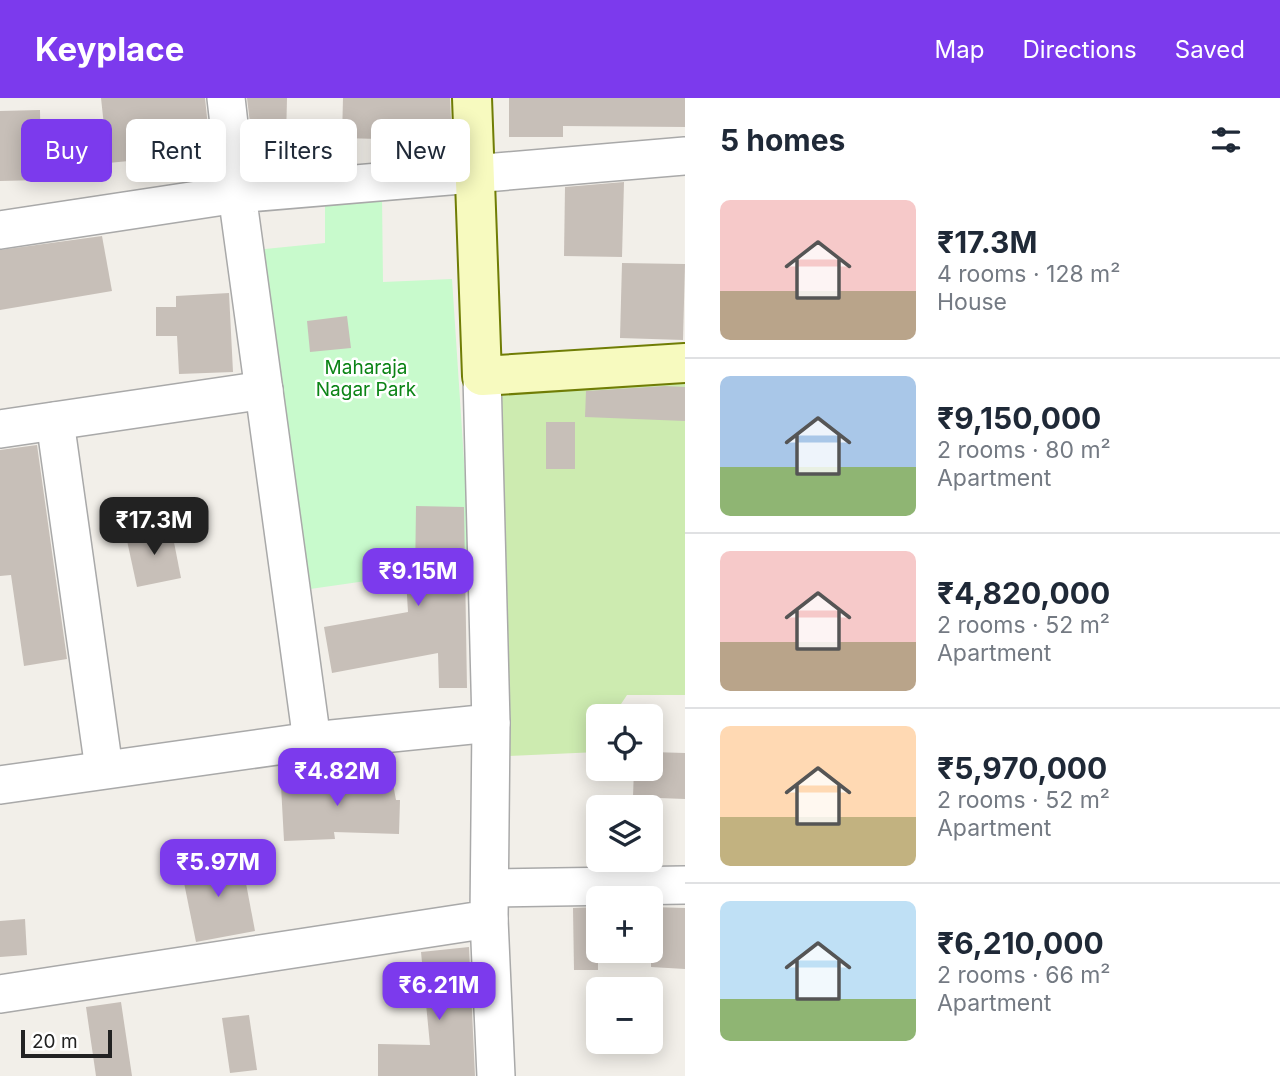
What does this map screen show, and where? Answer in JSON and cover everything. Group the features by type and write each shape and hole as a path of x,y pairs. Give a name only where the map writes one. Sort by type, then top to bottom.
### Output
{"street":[{"path":"226,98 312,741"},
{"path":"472,98 491,723 490,904 496,1076"},
{"path":"0,230 237,194 685,156"},
{"path":"482,376 685,363"},
{"path":"0,429 264,390"},
{"path":"55,421 104,769"},
{"path":"0,785 312,741 491,723"},
{"path":"0,994 490,904 685,885"}],"green space":[{"name":"Maharaja Nagar Park","path":"382,196 383,282 452,279 471,566 303,590 255,250 325,243 325,201"},
{"path":"685,375 685,695 627,695 621,704 586,704 586,753 509,756 494,384"}],"building":[{"path":"101,98 205,98 207,119 126,119 126,161 112,163 112,119 103,119"},
{"path":"247,98 287,98 286,119 250,119"},
{"path":"343,98 450,98 451,119 371,119 371,139 357,138 357,119 342,119"},
{"path":"509,98 685,98 685,127 563,126 563,137 509,137"},
{"path":"40,110 40,119 21,119 21,180 0,181 0,111"},
{"path":"624,182 622,257 564,256 565,187"},
{"path":"102,236 112,291 0,310 0,250"},
{"path":"622,263 685,264 683,340 620,338"},
{"path":"229,293 233,372 179,374 177,336 156,336 156,307 176,307 176,296"},
{"path":"347,316 351,348 310,352 307,321"},
{"path":"685,387 685,421 585,417 586,391"},
{"path":"546,422 575,422 575,469 546,469"},
{"path":"37,445 67,659 24,666 11,575 0,576 0,450"},
{"path":"416,506 464,507 467,688 439,688 438,653 332,673 324,627 408,612 406,579 415,579"},
{"path":"171,527 181,578 137,587 126,536"},
{"path":"663,752 685,753 685,799 663,798 663,795 633,795 634,781 663,781"},
{"path":"304,764 306,792 362,788 360,777 391,773 396,800 400,800 399,834 334,832 335,839 284,841 280,767"},
{"path":"241,857 255,931 196,942 181,868"},
{"path":"586,907 586,963 598,963 598,970 574,970 573,908"},
{"path":"663,907 685,908 685,969 651,967 651,963 663,963"},
{"path":"25,919 27,955 0,957 0,921"},
{"path":"469,947 475,1076 378,1076 378,1044 430,1045 421,952"},
{"path":"121,1002 132,1076 96,1076 86,1007"},
{"path":"249,1015 257,1070 230,1073 222,1018"}]}
